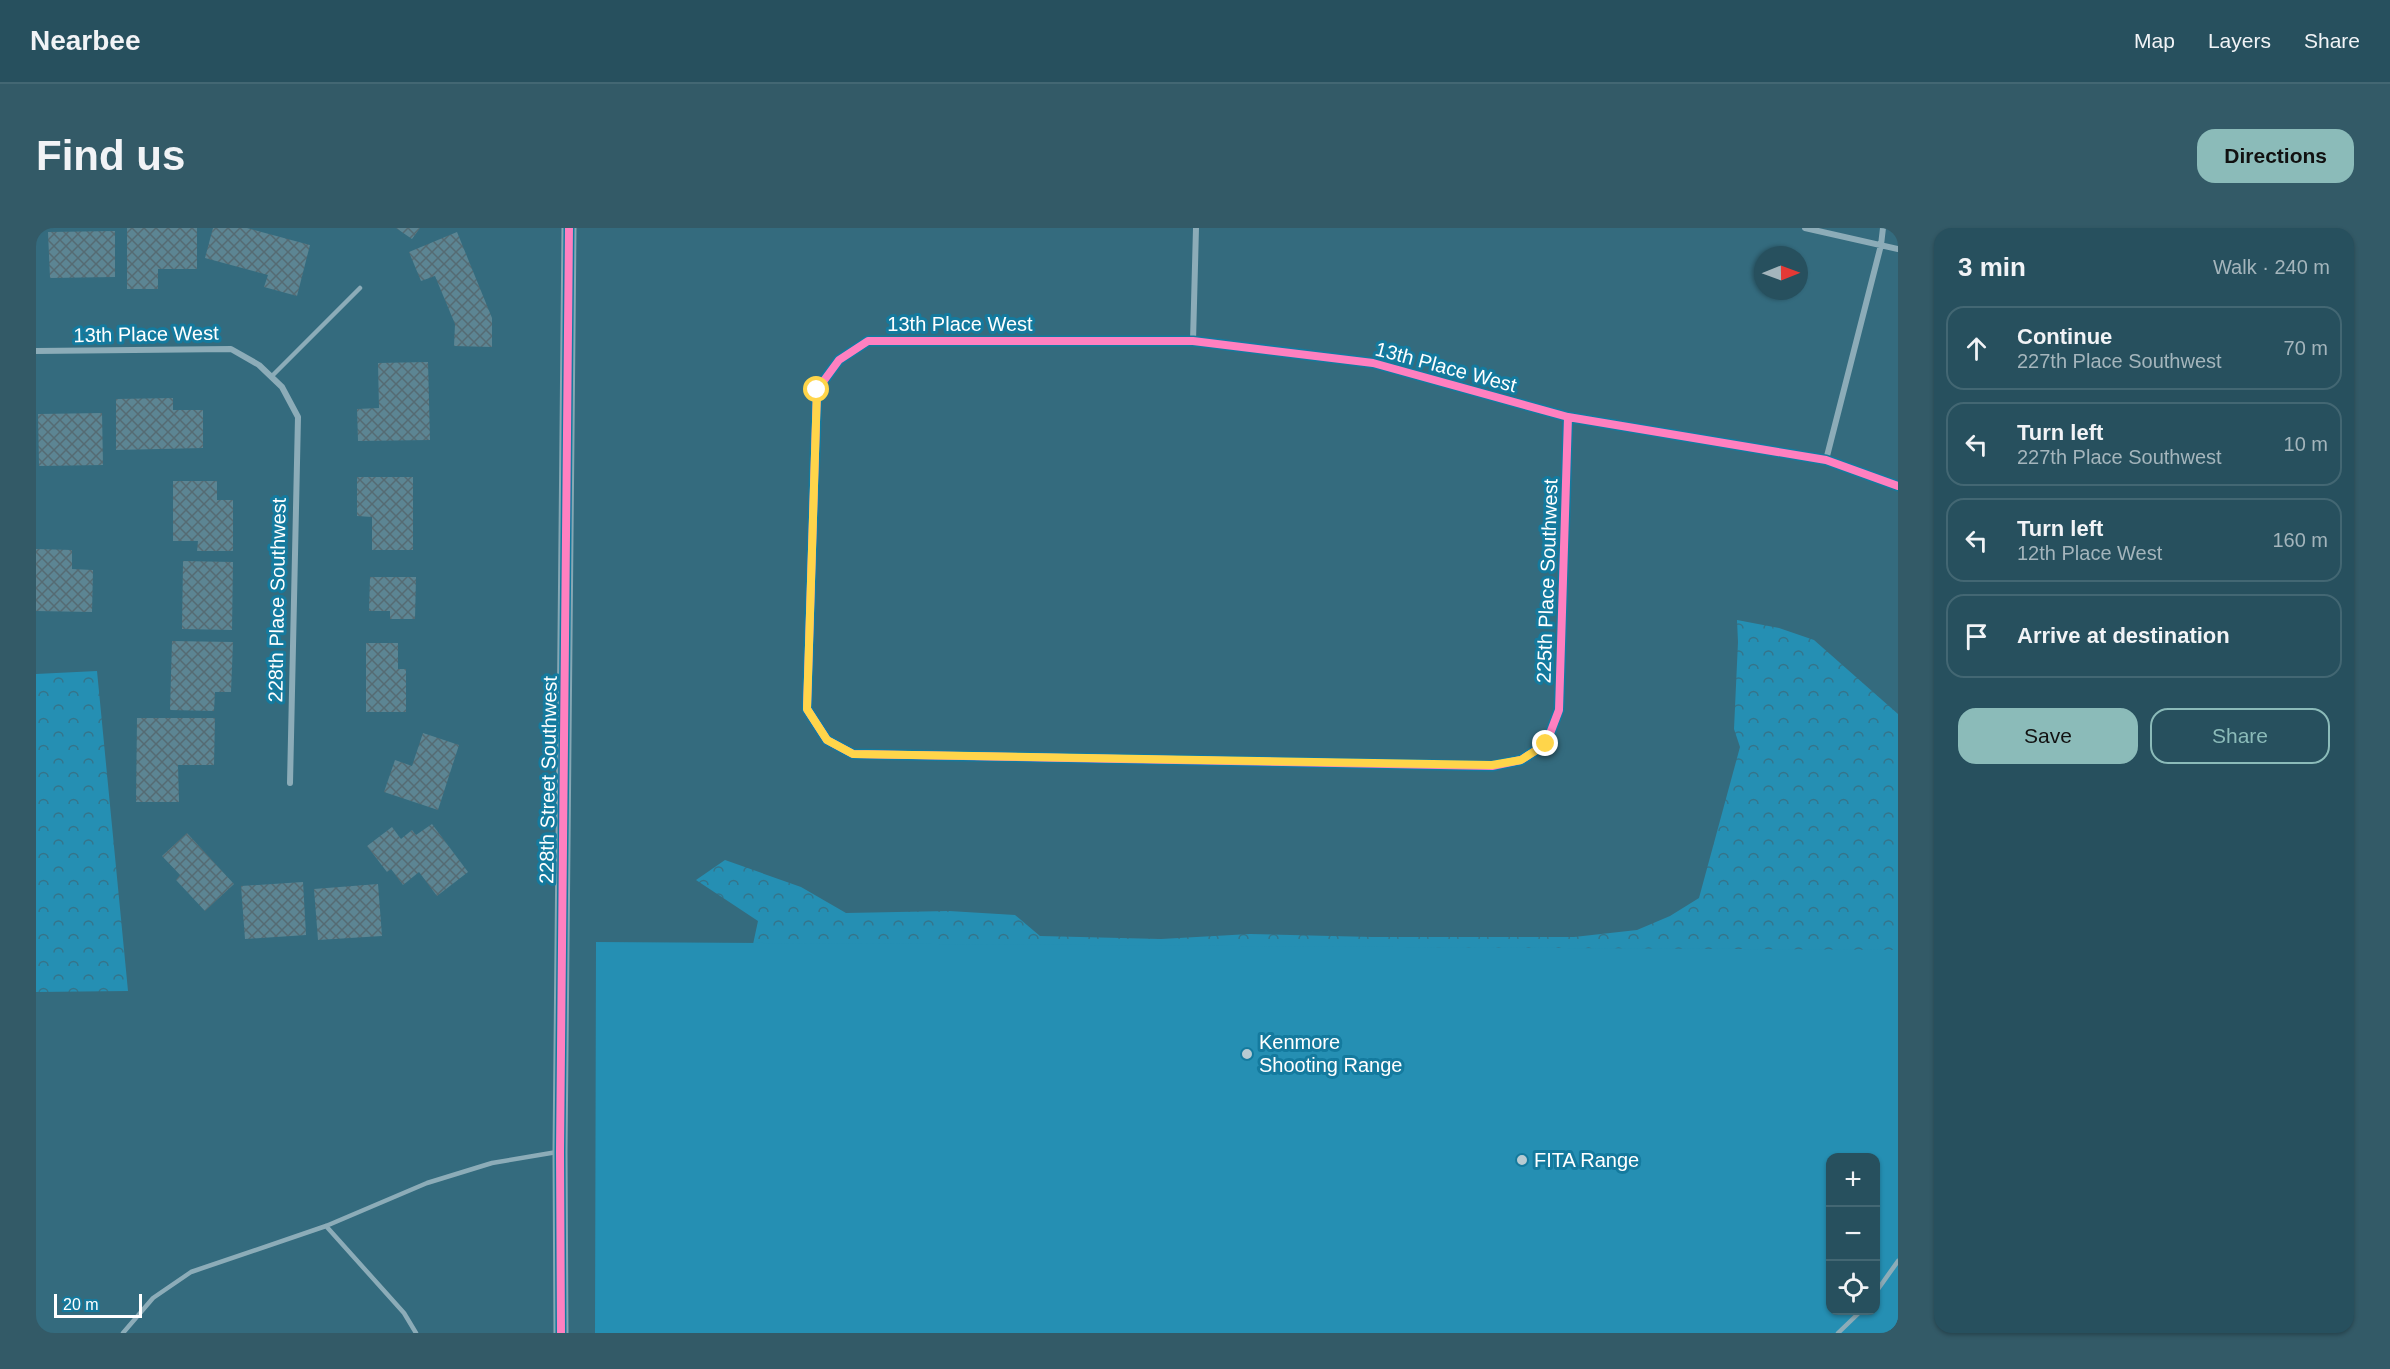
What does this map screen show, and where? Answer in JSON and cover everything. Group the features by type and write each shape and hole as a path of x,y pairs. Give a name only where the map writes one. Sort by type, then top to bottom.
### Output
{"main road":[{"name":"228th Street Southwest","path":"561,1333 560,1152 569,228"}],"street":[{"path":"1193,341 1196,228"},
{"path":"1805,228 1898,249"},
{"path":"1826,460 1881,246 1883,228"},
{"name":"13th Place West","path":"1546,744 1521,760 1492,765 853,754 827,740 807,709 817,390 839,360 868,341 1193,341 1373,363 1568,417 1826,460 1898,486"},
{"name":"13th Place West","path":"36,351 231,349 259,364 282,387 298,417"},
{"name":"228th Place Southwest","path":"290,783 298,417"},
{"name":"225th Place Southwest","path":"1546,744 1559,710 1568,417"}],"lane":[{"path":"271,377 360,288"},
{"path":"123,1333 153,1299 191,1272 326,1226 438,1180 492,1163 560,1152"},
{"path":"326,1226 404,1313 416,1333"},
{"path":"1880,1285 1898,1261"},
{"path":"1838,1333 1858,1315"}],"green space":[{"path":"1737,620 1779,628 1814,640 1898,714 1898,1333 1845,1315 1880,1315 1880,1153 1875,1153 1875,1135 746,977 758,921 696,880 725,860 801,887 846,913 949,911 1015,915 1040,936 1161,939 1250,934 1372,937 1574,937 1637,930 1670,916 1699,898 1740,747 1734,729"},
{"path":"97,671 128,991 36,992 36,674"},
{"name":"Kenmore Shooting Range","path":"596,942 1898,950 1898,1333 595,1333"}],"building":[{"path":"127,228 197,228 197,269 158,269 158,289 127,289"},
{"path":"213,228 247,228 310,245 297,296 264,287 268,275 205,258"},
{"path":"396,228 420,228 412,239"},
{"path":"115,231 115,277 50,278 48,232"},
{"path":"457,232 492,318 492,347 454,346 455,324 435,276 421,281 409,252"},
{"path":"428,362 430,440 358,441 357,409 379,408 378,363"},
{"path":"173,398 173,410 203,410 203,448 116,450 116,399"},
{"path":"102,413 103,465 39,466 38,414"},
{"path":"357,477 413,477 413,550 372,550 372,517 357,516"},
{"path":"173,481 217,481 217,500 233,500 233,551 197,551 198,541 173,541"},
{"path":"36,549 72,550 72,569 93,570 92,612 36,611"},
{"path":"183,561 233,562 232,630 182,629"},
{"path":"370,577 416,577 415,619 390,619 390,611 369,611"},
{"path":"172,641 233,642 231,692 215,692 214,711 170,710"},
{"path":"366,643 398,643 398,669 406,669 406,712 366,712"},
{"path":"137,718 215,718 214,765 178,765 179,802 136,802"},
{"path":"423,733 459,745 438,810 384,792 395,760 412,766"},
{"path":"432,824 468,872 437,896 419,872 403,885 391,869 387,872 367,846 392,827 401,839 412,830 416,835"},
{"path":"187,833 234,884 205,911 176,880 180,875 162,856"},
{"path":"303,882 306,935 245,939 241,886"},
{"path":"378,884 382,936 318,940 314,889"}],"cycle path":[{"path":"561,1333 560,1152 569,228"},
{"path":"1568,417 1559,710 1546,744 1521,760 1492,766 853,754 827,740 807,709 817,390 839,360 868,341 1193,341 1373,363 1568,417 1826,460 1898,486"}],"place":[{"name":"Kenmore Shooting Range","path":"1247,1054"},
{"name":"FITA Range","path":"1522,1160"}],"route":[{"path":"817,390 807,709 827,740 853,754 1492,765 1521,760 1546,744"}]}
